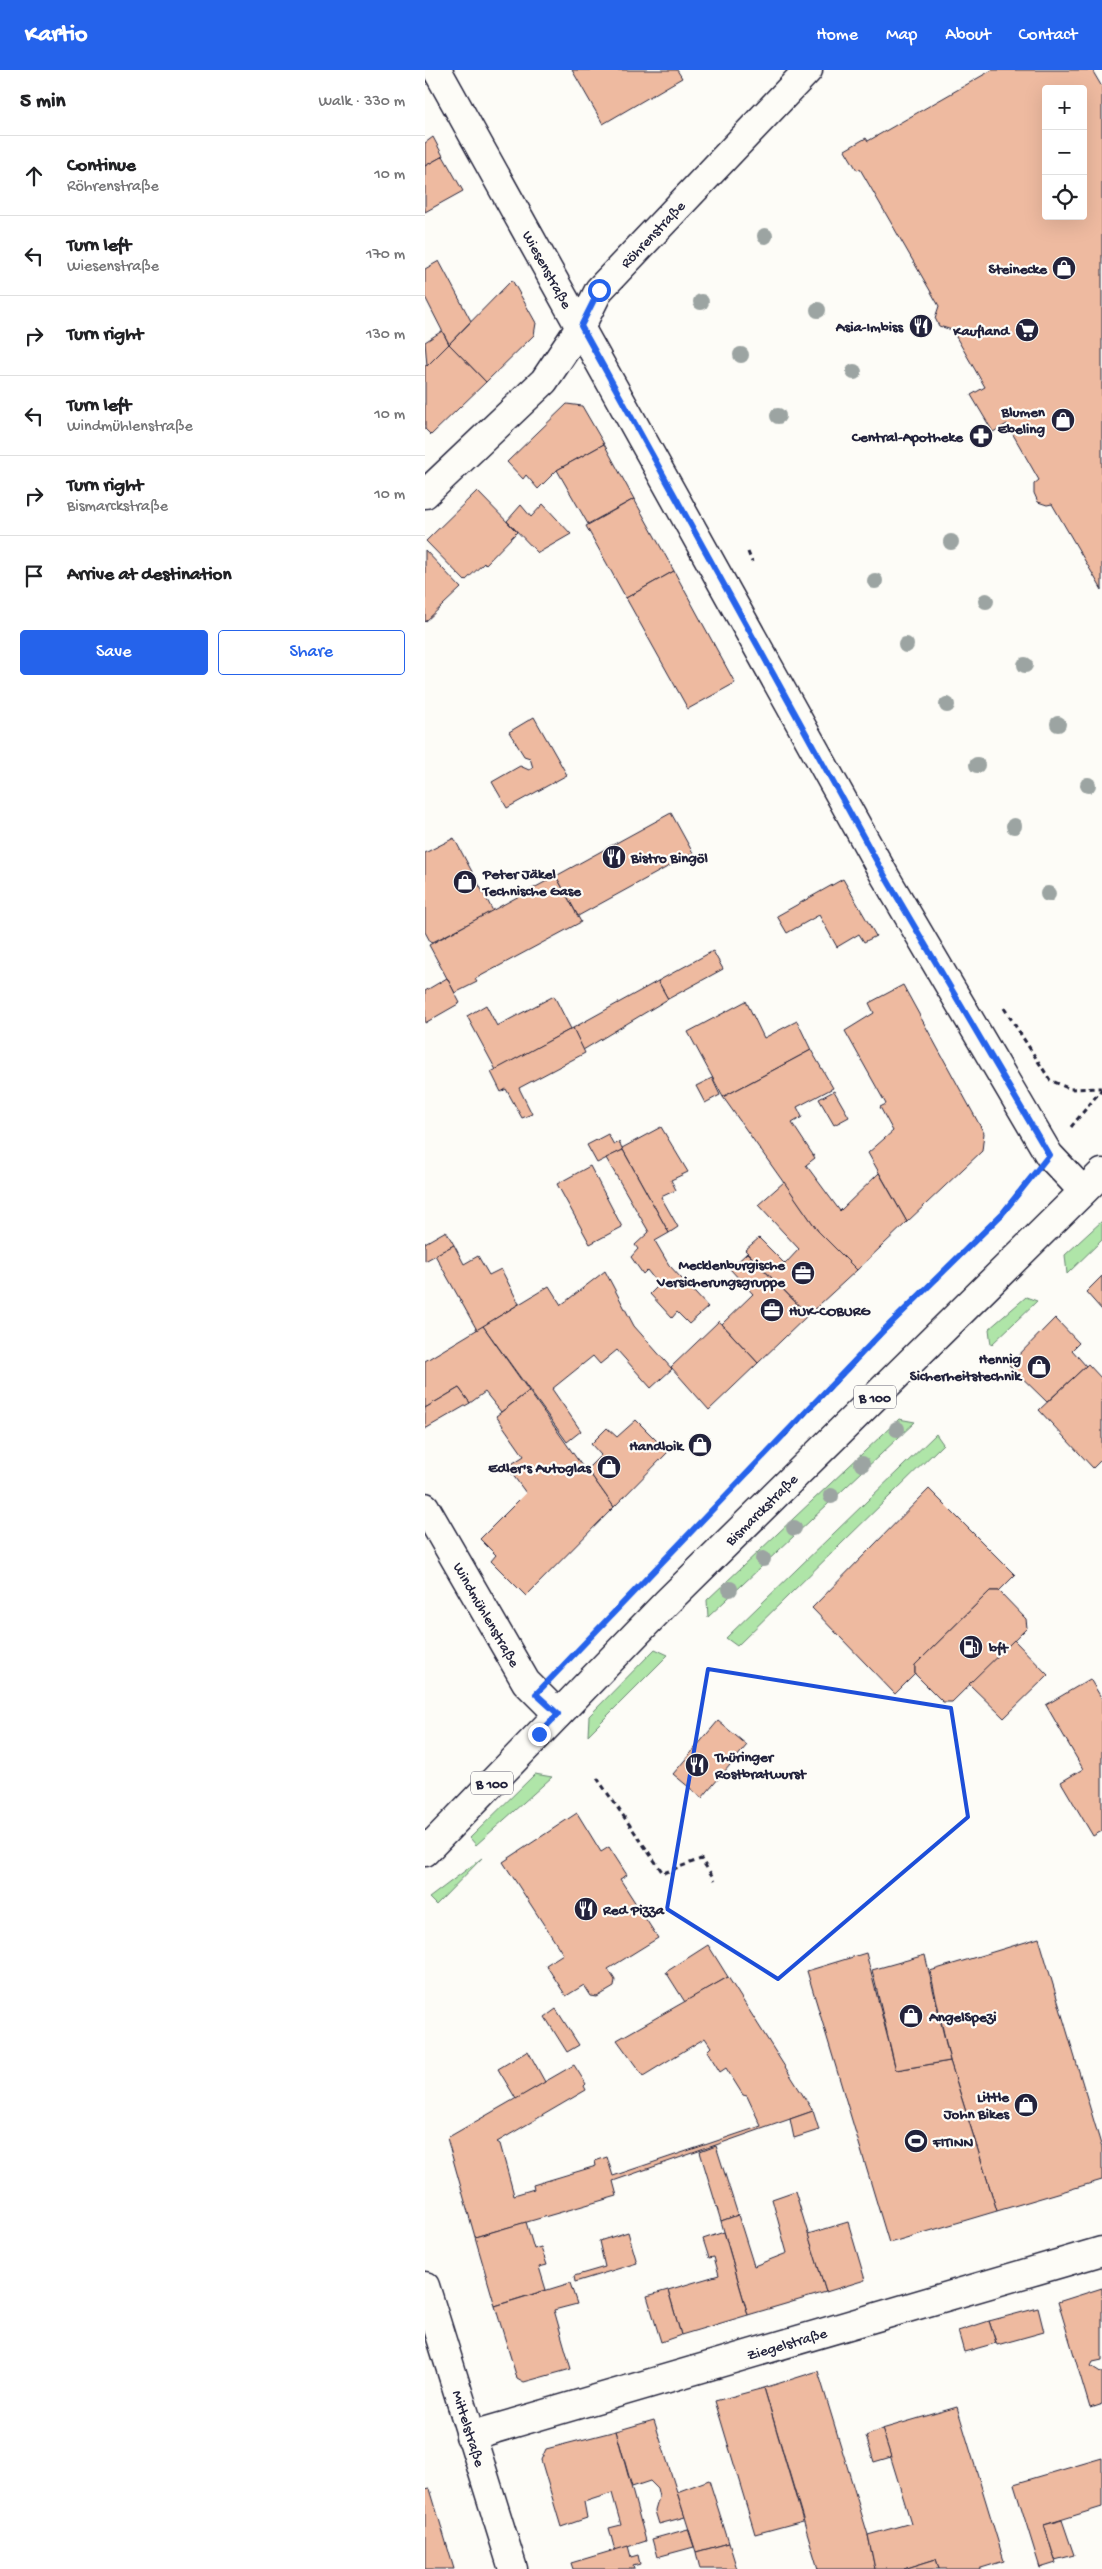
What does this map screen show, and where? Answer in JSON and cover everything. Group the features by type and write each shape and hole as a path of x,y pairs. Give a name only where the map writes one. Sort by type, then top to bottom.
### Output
{"street":[{"name":"Wiesenstraße","path":"437,70 581,326 886,878 1049,1155 1083,1191"},
{"name":"Röhrenstraße","path":"425,494 544,381 581,326 599,290 808,70"},
{"name":"Bismarckstraße","path":"425,1852 667,1602 1102,1173"},
{"name":"Windmühlenstraße","path":"425,1507 526,1682 558,1714"},
{"name":"Ziegelstraße","path":"470,2436 1102,2251"},
{"name":"Mittelstraße","path":"425,2286 470,2436 513,2569"}],"path":[{"path":"778,1442 885,1329 1002,1214 1102,1089"},
{"path":"597,1778 663,1873 701,1859 715,1880"}],"highlighted area":[{"path":"708,1669 951,1708 968,1817 778,1979 667,1909"}],"green space":[{"path":"1102,1221 1102,1240 1067,1274 1065,1255"},
{"path":"1026,1297 1037,1301 991,1345 989,1329"},
{"path":"899,1419 915,1422 708,1617 707,1600"},
{"path":"936,1434 943,1444 737,1646 726,1638"},
{"path":"655,1649 668,1655 588,1735 589,1716"},
{"path":"535,1774 552,1777 476,1845 470,1838"},
{"path":"482,1858 436,1905 429,1898"}],"building":[{"path":"572,70 677,70 682,78 603,124"},
{"name":"Kaufland","path":"992,70 1092,70 1102,87 1102,590 1052,504 1047,505 1038,502 1034,493 1034,484 1039,480 1007,424 993,432 971,395 985,387 952,330 939,326 935,318 939,306 860,169 857,170 845,150 866,138 868,141"},
{"path":"433,137 443,156 425,166 425,143"},
{"path":"443,156 463,191 425,212 425,166"},
{"path":"439,261 471,321 449,344 425,297 425,269"},
{"path":"512,280 536,323 534,335 486,382 449,344"},
{"path":"442,331 449,344 427,366 425,342"},
{"path":"449,344 486,382 431,435 425,429 425,364 427,366"},
{"path":"567,404 582,406 604,444 557,470 538,489 526,475 523,479 507,462"},
{"path":"604,444 634,499 588,524 557,470"},
{"path":"477,491 517,532 485,565 484,563 465,581 426,541"},
{"path":"634,499 674,571 626,598 586,526"},
{"path":"543,504 571,534 538,553 507,521 521,505 531,517"},
{"path":"425,550 461,588 425,622"},
{"path":"674,571 735,683 688,709 626,598"},
{"path":"534,717 567,775 507,808 492,782 520,766 529,770 533,768 530,758 524,756 509,732"},
{"path":"671,813 693,853 578,916 556,876"},
{"path":"454,838 493,911 431,943 425,932 425,853"},
{"path":"556,876 581,922 475,979 477,982 455,993 429,945"},
{"path":"843,879 876,936 864,942 859,934 837,947 819,915 787,933 777,916"},
{"path":"713,951 723,969 668,999 658,981"},
{"path":"447,978 460,1003 425,1023 425,991"},
{"path":"658,981 668,999 583,1050 573,1028"},
{"path":"903,985 984,1133 982,1151 907,1222 868,1153 893,1131 880,1107 886,1104 845,1031 874,1013 869,1003"},
{"path":"554,996 571,1029 496,1070 467,1016 486,1005 497,1026"},
{"path":"746,1001 764,1038 797,1021 811,1050 723,1097 688,1032"},
{"path":"573,1028 585,1053 519,1088 532,1114 522,1118 506,1089 501,1092 491,1072"},
{"path":"811,1050 833,1088 797,1107 802,1117 792,1123 815,1158 806,1165 840,1211 879,1173 907,1222 857,1270 818,1231 723,1097"},
{"path":"712,1078 720,1095 705,1103 696,1086"},
{"path":"834,1091 849,1117 834,1125 819,1099"},
{"path":"661,1127 688,1172 671,1180 676,1190 661,1197 678,1227 669,1233 622,1148"},
{"path":"608,1134 614,1145 619,1142 623,1150 597,1163 587,1145"},
{"path":"623,1150 669,1233 655,1241 669,1265 708,1307 689,1324 677,1312 672,1318 650,1294 659,1285 647,1270 643,1274 631,1257 638,1249 635,1245 649,1232 606,1158"},
{"path":"590,1166 622,1227 590,1244 557,1184"},
{"path":"784,1182 818,1231 857,1270 808,1315 745,1250 759,1238 785,1264 799,1249 758,1205"},
{"path":"446,1231 454,1245 425,1261 425,1243"},
{"path":"454,1245 464,1264 478,1256 489,1275 501,1269 519,1304 477,1330 435,1255"},
{"path":"747,1253 808,1315 758,1363 722,1324 753,1294 730,1269"},
{"path":"605,1271 634,1326 672,1369 651,1388 617,1350 600,1364 593,1356 552,1389 581,1431 567,1442 483,1326 549,1286 561,1305"},
{"path":"1102,1276 1102,1310 1086,1292"},
{"path":"1055,1318 1079,1343 1072,1350 1086,1366 1047,1402 1009,1365"},
{"path":"719,1321 758,1363 709,1410 671,1367"},
{"path":"483,1326 529,1391 501,1412 485,1392 470,1403 459,1388 425,1408 425,1361"},
{"path":"1088,1364 1102,1379 1102,1459 1093,1468 1039,1410"},
{"path":"459,1388 470,1403 425,1429 425,1408"},
{"path":"529,1391 582,1466 577,1469 582,1474 587,1469 614,1507 526,1596 491,1561 496,1555 480,1539 526,1493 507,1467 524,1456 496,1416"},
{"path":"636,1420 668,1452 614,1507 587,1469 601,1455 591,1444 607,1428 617,1437"},
{"path":"929,1489 1015,1575 999,1591 990,1591 915,1665 915,1674 895,1694 812,1608"},
{"name":"bft","path":"990,1591 999,1591 1026,1619 1027,1628 952,1702 943,1702 915,1674 915,1665"},
{"path":"1014,1640 1048,1675 1004,1718 969,1684"},
{"path":"1090,1679 1102,1699 1102,1831 1093,1836 1061,1782 1083,1769 1046,1705"},
{"path":"718,1721 747,1745 702,1798 673,1774"},
{"name":"Red Pizza","path":"577,1813 601,1852 609,1847 627,1875 620,1879 658,1938 608,1969 615,1980 614,1987 597,1997 591,1996 584,1985 566,1996 546,1965 563,1954 503,1862"},
{"name":"Little John Bikes","path":"1039,1938 1102,2148 1102,2180 997,2211 950,2061 930,1971"},
{"path":"708,1945 728,1977 685,2002 666,1972"},
{"name":"FITINN","path":"866,1953 896,2070 950,2061 997,2211 889,2243 807,1971"},
{"name":"AngelSpezi","path":"925,1955 950,2061 896,2070 872,1970"},
{"path":"728,1977 813,2111 613,2181 617,2196 475,2237 447,2138 574,2065 586,2084 584,2086 586,2090 497,2142 500,2144 514,2195 534,2189 533,2185 596,2166 595,2161 607,2157 613,2176 761,2126 747,2096 743,2095 726,2068 720,2072 707,2051 711,2047 705,2038 643,2076 617,2040"},
{"path":"556,2009 579,2045 567,2052 545,2017"},
{"path":"528,2051 545,2082 516,2099 498,2069"},
{"path":"813,2111 819,2130 794,2138 790,2119"},
{"path":"716,2146 738,2215 721,2221 700,2152"},
{"path":"795,2191 826,2292 748,2315 721,2221 738,2215 754,2266 787,2253 772,2199"},
{"path":"526,2222 534,2249 541,2247 547,2265 539,2267 546,2290 495,2306 475,2237"},
{"path":"848,2222 865,2280 826,2292 808,2234"},
{"path":"628,2232 637,2263 575,2282 574,2276 605,2267 599,2241"},
{"path":"724,2232 748,2315 681,2335 668,2290 719,2275 714,2257 709,2258 703,2239"},
{"path":"570,2283 577,2304 554,2310 571,2369 524,2382 517,2378 495,2306"},
{"path":"1102,2288 1102,2360 1093,2362 1091,2366 1102,2373 1102,2404 1090,2408 1058,2302"},
{"path":"668,2290 681,2335 661,2342 647,2296"},
{"path":"1038,2308 1044,2332 997,2345 989,2321"},
{"path":"989,2321 996,2343 964,2352 958,2331"},
{"path":"818,2371 868,2535 875,2569 818,2569 764,2388"},
{"path":"764,2388 803,2521 755,2534 715,2401"},
{"path":"957,2407 1004,2561 978,2569 939,2569 936,2559 904,2569 875,2569 868,2535 911,2523 882,2429"},
{"path":"654,2420 685,2517 659,2524 655,2511 659,2497 657,2488 650,2481 632,2487 616,2431"},
{"path":"882,2429 891,2457 874,2462 866,2436"},
{"path":"616,2431 646,2541 615,2551 609,2528 621,2525 612,2493 584,2502 587,2518 561,2527 541,2460 546,2449"},
{"path":"1102,2458 1102,2507 1044,2525 1056,2563 1040,2568 1014,2484"},
{"path":"709,2480 729,2543 696,2552 677,2492"},
{"path":"430,2489 454,2569 425,2569 425,2490"},
{"path":"1062,2520 1074,2555 1055,2560 1044,2525"},
{"path":"688,2529 694,2547 657,2557 652,2539"},
{"path":"729,2543 737,2569 700,2569 696,2552"},
{"path":"628,2546 631,2557 638,2555 640,2564 633,2566 634,2569 573,2569 571,2563"},
{"path":"936,2559 939,2569 904,2569"}],"place":[{"name":"Steinecke","path":"1064,268"},
{"name":"Asia-Imbiss","path":"921,326"},
{"name":"Kaufland","path":"1027,330"},
{"name":"Blumen Ebeling","path":"1063,420"},
{"name":"Central-Apotheke","path":"981,436"},
{"name":"Bistro Bingöl","path":"614,857"},
{"name":"Peter Jäkel Technische Gase","path":"465,882"},
{"name":"Mecklenburgische Versicherungsgruppe","path":"803,1273"},
{"name":"HUK-COBURG","path":"772,1310"},
{"name":"Hennig Sicherheitstechnik","path":"1039,1367"},
{"name":"Handloik","path":"700,1445"},
{"name":"Edler's Autoglas","path":"609,1467"},
{"name":"bft","path":"971,1647"},
{"name":"Thüringer Rostbratwurst","path":"697,1765"},
{"name":"Red Pizza","path":"586,1909"},
{"name":"AngelSpezi","path":"911,2016"},
{"name":"Little John Bikes","path":"1026,2105"},
{"name":"FITINN","path":"916,2141"}],"route":[{"path":"539,1734 558,1714 536,1694 885,1329 1002,1214 1049,1155 886,878 581,326 599,290"}]}
